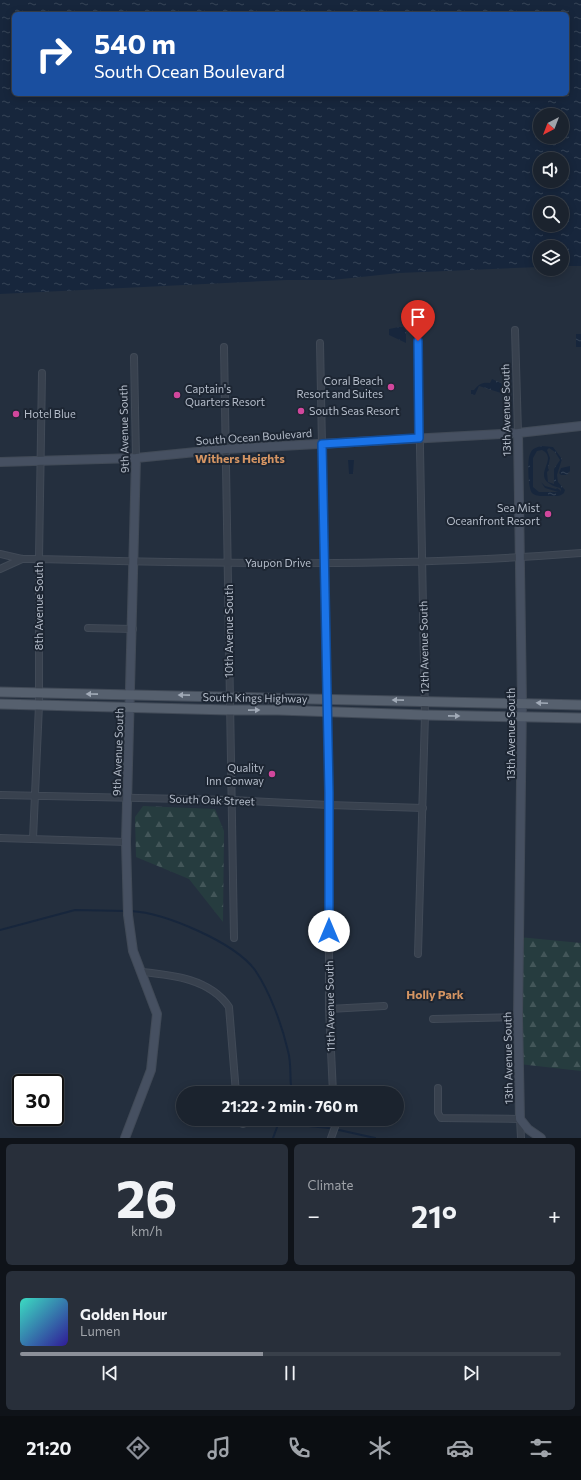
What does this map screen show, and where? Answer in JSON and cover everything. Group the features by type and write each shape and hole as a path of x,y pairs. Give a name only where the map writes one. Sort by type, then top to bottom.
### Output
{"main road":[{"name":"South Kings Highway","path":"0,692 327,698 581,705"},
{"name":"South Kings Highway","path":"0,704 327,711 426,716 581,718"}],"street":[{"name":"13th Avenue South","path":"515,330 522,703 518,1017 521,1138"},
{"name":"12th Avenue South","path":"418,341 426,716 418,954"},
{"name":"11th Avenue South","path":"320,343 329,805 329,1009 333,1086"},
{"name":"10th Avenue South","path":"224,347 229,563 229,710 234,938"},
{"name":"9th Avenue South","path":"125,1138 151,1070 156,1037 157,1014 133,951 128,915 126,842 131,707 136,458 134,357"},
{"name":"8th Avenue South","path":"33,839 39,705 39,559 42,373"},
{"name":"South Ocean Boulevard","path":"0,462 136,458 226,449 518,433 581,426"},
{"name":"Yaupon Drive","path":"0,554 22,559 229,563 520,558 581,553"},
{"path":"0,569 22,559"},
{"path":"88,628 133,629"},
{"name":"South Oak Street","path":"0,795 231,800 423,808"},
{"path":"0,838 126,842"},
{"path":"142,972 178,975 192,980 222,996 229,1007 235,1086"},
{"path":"329,1009 384,1006"},
{"path":"433,1019 518,1017"},
{"path":"438,1088 438,1113 442,1118 520,1119 528,1129 542,1138"},
{"path":"331,1138 335,1126"}],"green space":[{"path":"143,806 215,809 224,831 223,922 189,879 136,857 135,817"},
{"path":"519,937 581,943 581,1071 519,1064"}],"water":[{"path":"0,0 581,0 581,266 569,266 569,240 533,240 533,267 399,273 332,280 287,280 0,294"},
{"path":"403,327 406,331 406,343 389,335 389,329"},
{"path":"576,334 581,334 581,347 576,347"},
{"path":"492,379 501,383 504,391 501,393 479,386 475,395 471,394 471,390 474,390 481,384 490,383"},
{"path":"542,446 553,447 562,459 557,475 558,482 565,490 561,495 538,496 532,493 528,474 529,457 532,450","holes":["549,448 555,452 560,460 554,469 554,484 548,482 547,472 549,470 550,458 547,450","542,450 547,454 548,459 544,474 545,479 550,484 560,488 561,489 560,492 557,488 545,486 541,482 545,488 558,492 539,492 533,487 533,458 537,451"]},
{"path":"348,460 354,460 353,474 349,474"},
{"path":"570,466 570,471 567,475 561,475 559,473 561,468"}],"waterway":[{"path":"0,930 75,910 126,911"},
{"path":"131,911 162,917 198,931 232,949 255,970 275,1009 282,1030 289,1056 291,1086"},
{"path":"273,1138 277,1126"},
{"path":"309,1126 329,1128"},
{"path":"339,1130 375,1138"}],"place":[{"name":"Coral Beach Resort and Suites","path":"391,387"},
{"name":"Captain's Quarters Resort","path":"177,395"},
{"name":"South Seas Resort","path":"301,411"},
{"name":"Hotel Blue","path":"16,414"},
{"name":"Sea Mist Oceanfront Resort","path":"548,514"},
{"name":"Quality Inn Conway","path":"272,774"}],"district":[{"name":"Withers Heights","path":"240,459"},
{"name":"Holly Park","path":"435,995"}],"route":[{"path":"329,931 329,792 322,444 419,438 418,341"}]}
